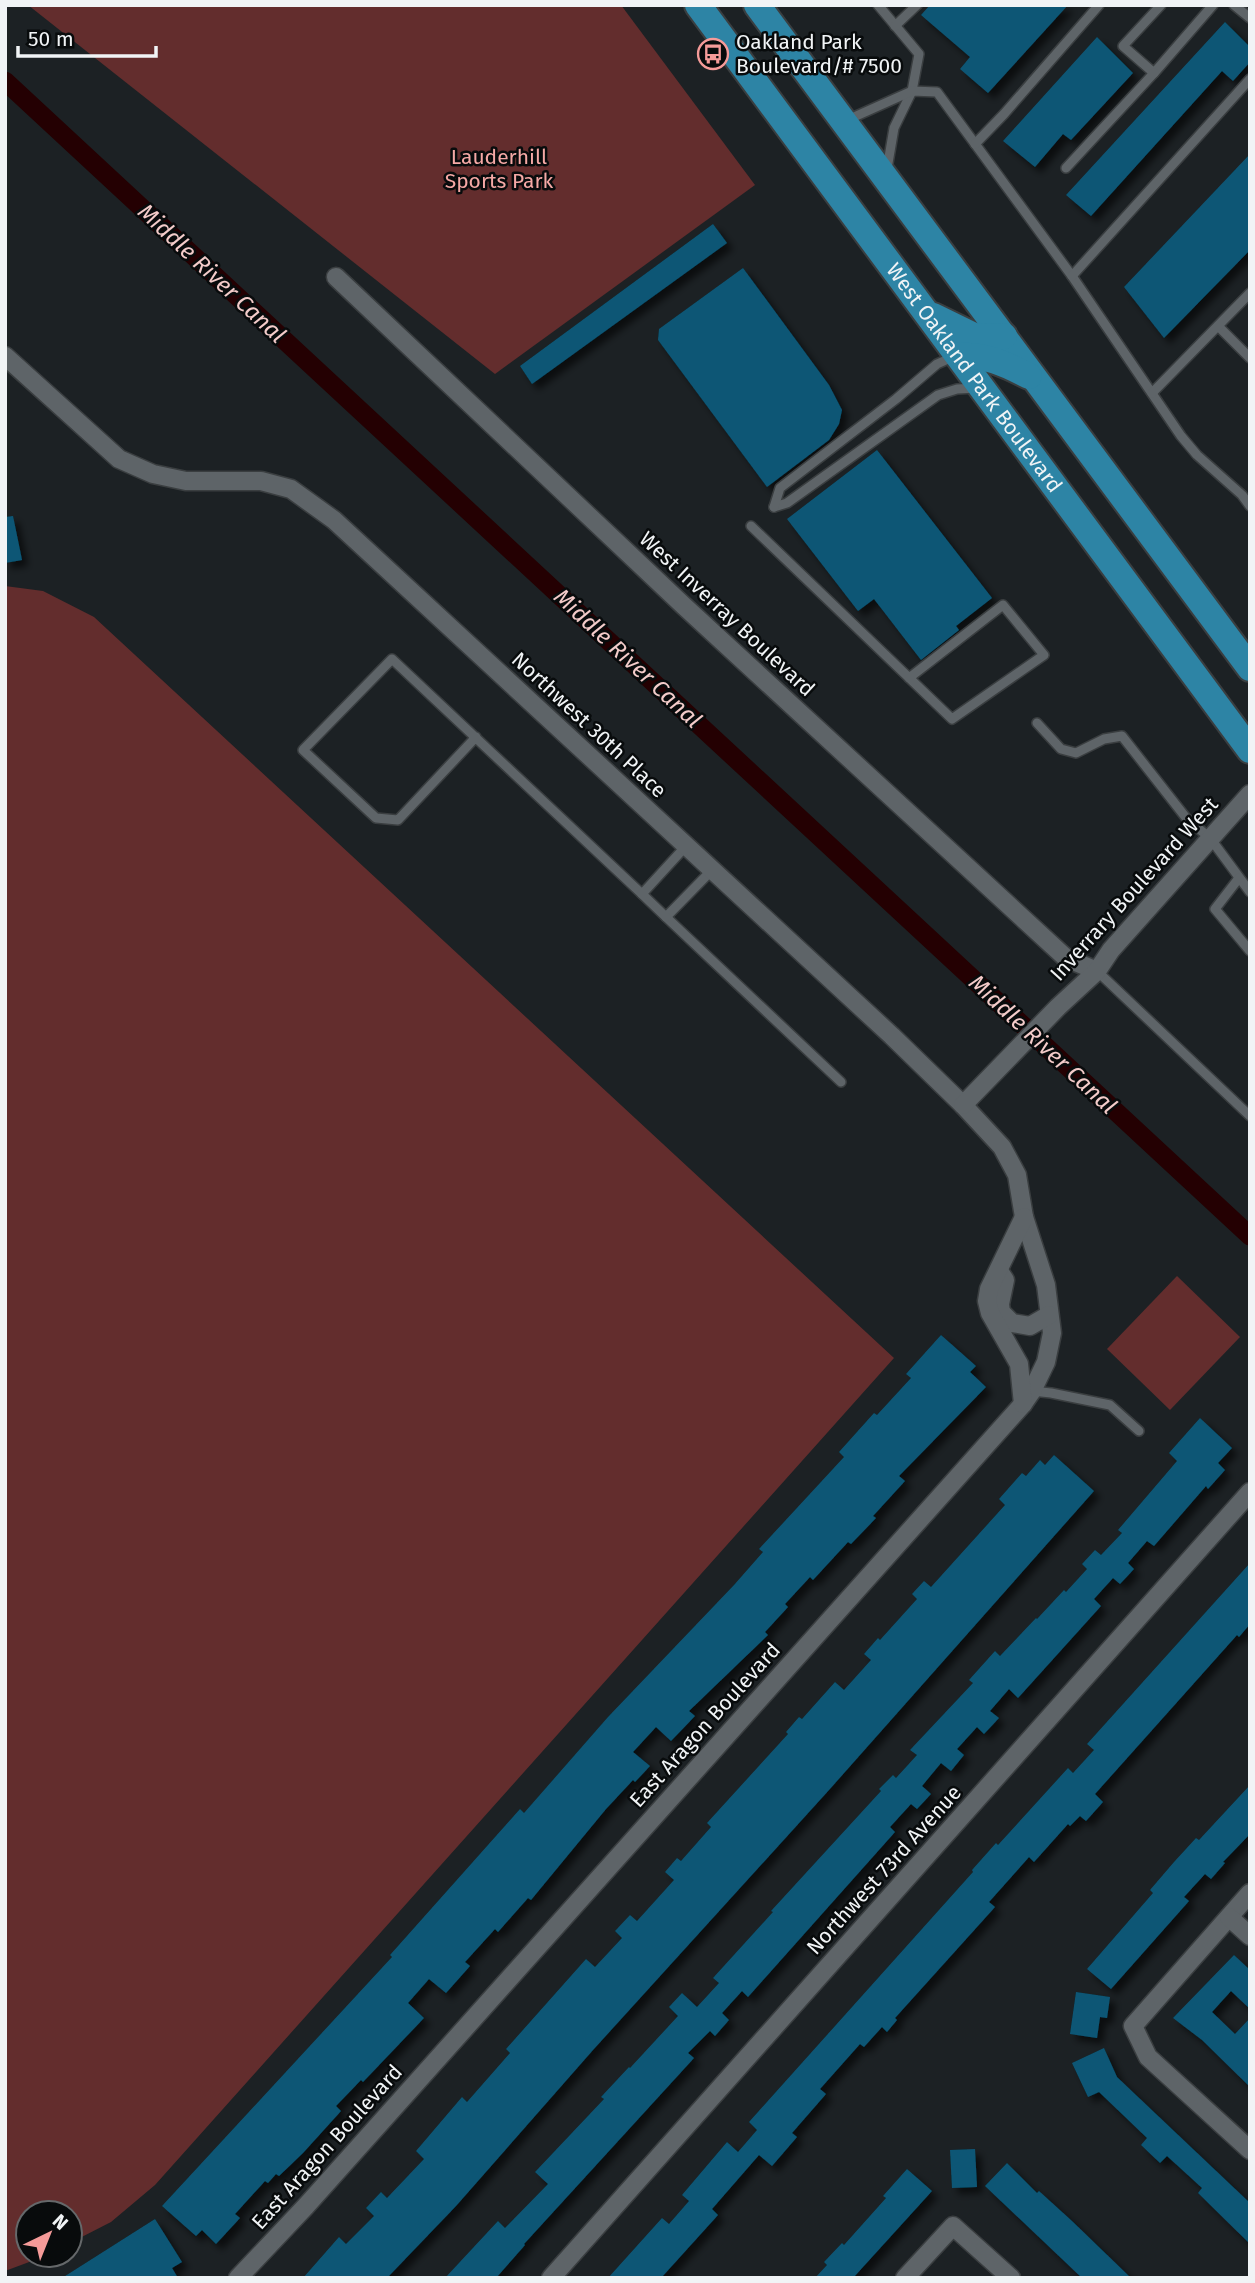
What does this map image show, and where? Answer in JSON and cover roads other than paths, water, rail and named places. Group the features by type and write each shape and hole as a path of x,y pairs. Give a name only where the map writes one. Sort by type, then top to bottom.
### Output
{"main road":[{"name":"West Oakland Park Boulevard","path":"698,5 1250,750"},
{"path":"756,7 1250,668"},
{"path":"925,312 976,337 1004,337"},
{"path":"958,355 983,355 1036,380"}],"street":[{"name":"West Inverray Boulevard","path":"335,276 665,588 1056,949 1066,958 1097,971"},
{"name":"Northwest 30th Place","path":"5,356 119,459 153,474 186,481 261,481 291,489 334,520 963,1105 1002,1147"},
{"name":"Inverrary Boulevard West","path":"963,1105 1058,1007 1097,971 1111,950 1250,794"},
{"name":"East Aragon Boulevard","path":"238,2278 316,2196 1027,1397 1045,1362 1052,1333 1046,1285 1024,1217 1017,1175 1002,1147"},
{"path":"1024,1217 989,1289 987,1301 990,1313 1019,1364 1027,1397"},
{"path":"999,1271 1005,1280 1000,1304 1002,1312 1012,1323 1030,1326 1049,1315"},
{"name":"Northwest 73rd Avenue","path":"551,2278 1250,1492"},
{"path":"1249,1894 1133,2026 1149,2057 1250,2150"},
{"path":"1229,1917 1250,1936"},
{"path":"905,2278 953,2225 1011,2278"}],"lane":[{"path":"877,5 919,54 912,91 894,128 885,177"},
{"path":"895,26 917,5"},
{"path":"975,144 1099,5"},
{"path":"1154,74 1123,46 1161,5"},
{"path":"1066,168 1154,74 1213,5"},
{"path":"1234,5 1250,18"},
{"path":"1072,276 1250,79"},
{"path":"843,122 912,91 937,92 1072,276 1197,455 1249,502"},
{"path":"1152,393 1250,293"},
{"path":"1217,326 1250,358"},
{"path":"958,355 937,364 780,488 774,507 787,503 938,395 957,389 982,388"},
{"path":"751,526 909,678 952,719 1044,654 1003,605 909,678"},
{"path":"476,737 398,820 376,818 303,750 392,659 476,737 841,1082"},
{"path":"1037,723 1061,749 1076,753 1104,740 1122,736 1187,820 1210,838 1250,892"},
{"path":"642,894 686,846"},
{"path":"666,917 712,870"},
{"path":"1240,878 1215,909 1250,951"},
{"path":"1097,971 1250,1116"},
{"path":"1027,1397 1051,1393 1110,1405 1139,1431"}],"waterway":[{"name":"Middle River Canal","path":"5,81 1250,1236"}],"place":[{"name":"Oakland Park Boulevard/# 7500","path":"713,54"}],"park label":[{"name":"Lauderhill Sports Park","path":"499,169"}]}
